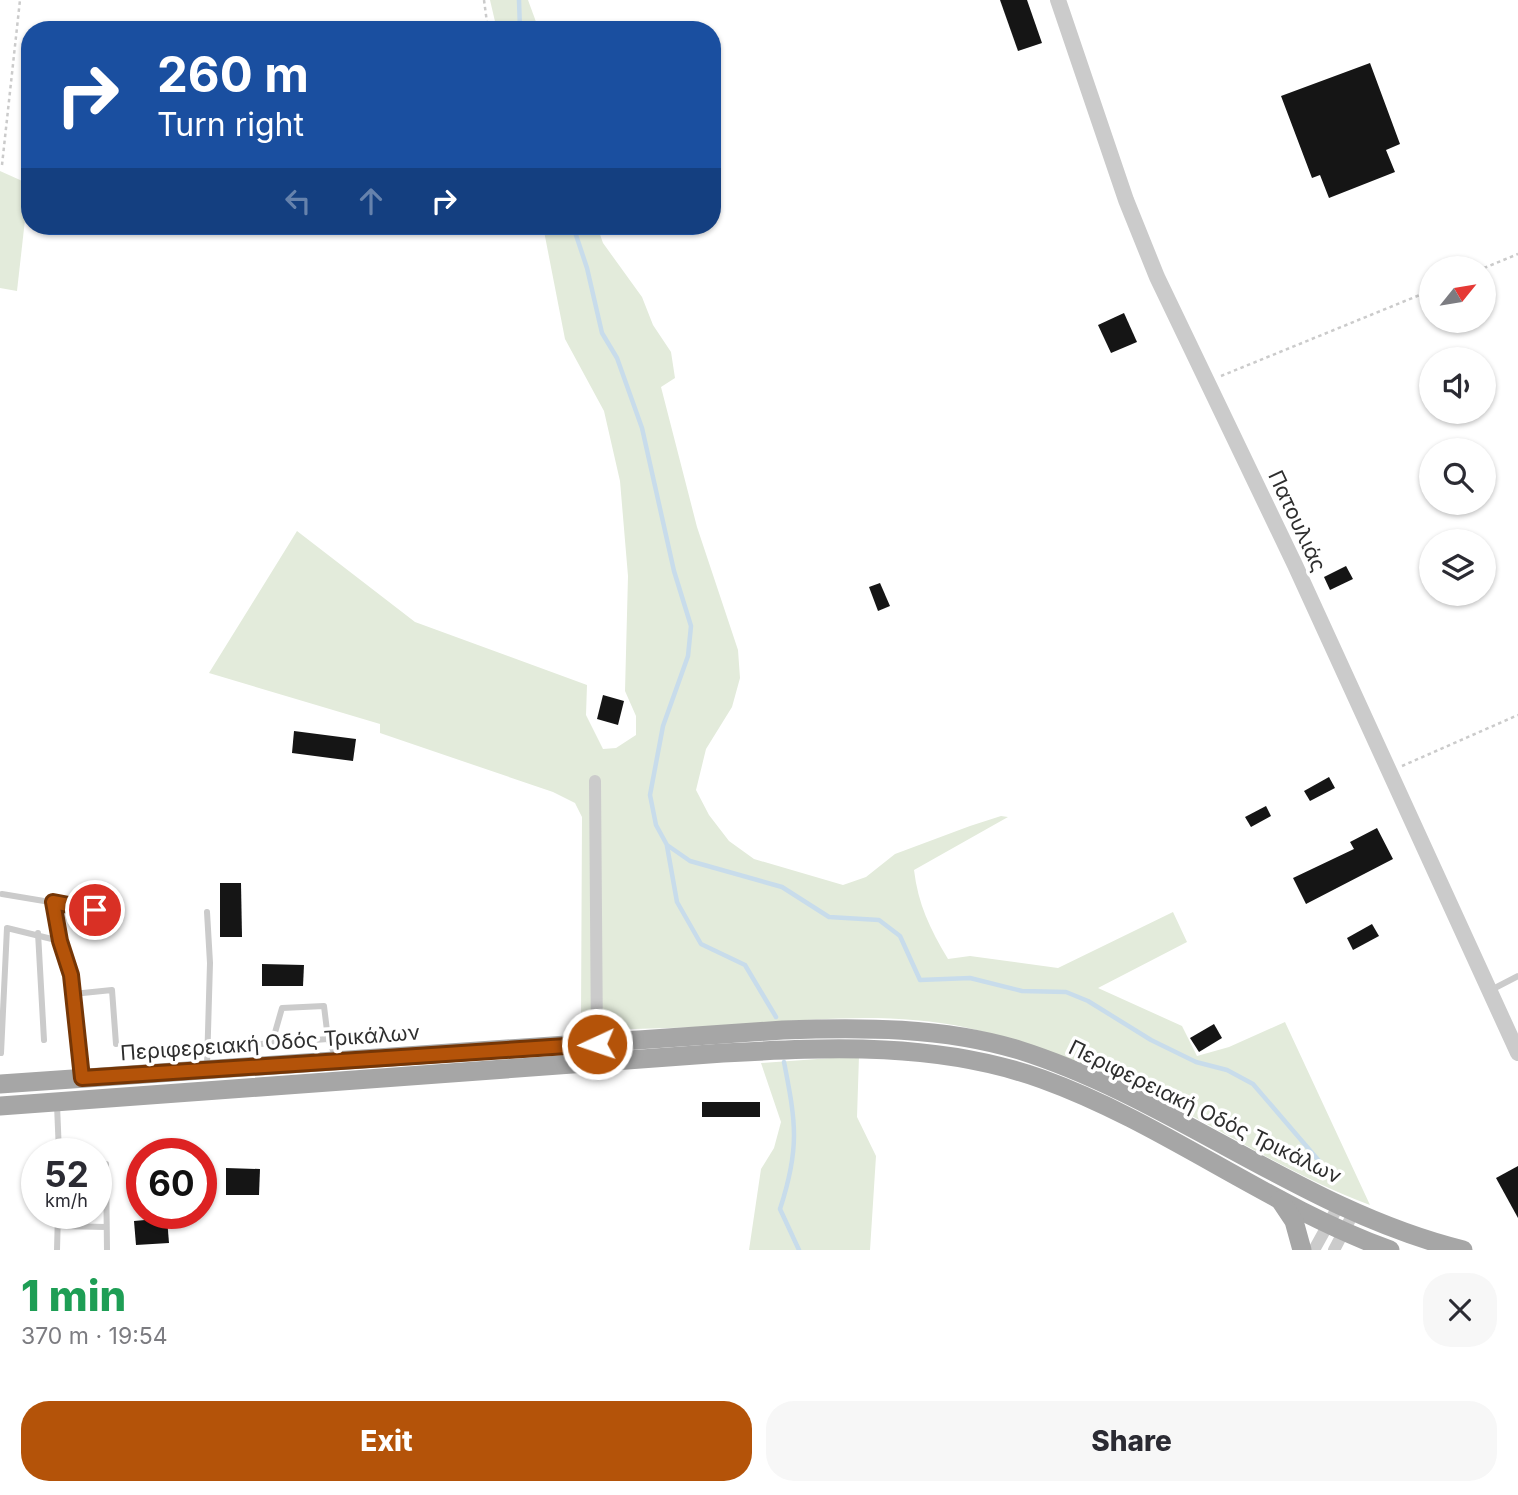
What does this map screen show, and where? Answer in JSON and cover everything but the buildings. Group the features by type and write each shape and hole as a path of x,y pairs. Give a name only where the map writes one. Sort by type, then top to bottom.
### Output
{"main road":[{"name":"Περιφερειακή Οδός Τρικάλων","path":"0,1084 826,1028 902,1030 989,1042 1094,1079 1348,1207 1422,1239 1463,1250"},
{"name":"Περιφερειακή Οδός Τρικάλων","path":"0,1106 827,1047 904,1049 988,1063 1066,1088 1337,1228 1390,1250"},
{"path":"1280,1199 1294,1220 1302,1250"}],"street":[{"name":"Πατουλιάς","path":"1058,0 1141,241 1517,1050"},
{"path":"596,781 597,1044"},
{"path":"1314,1250 1337,1228 1348,1207"},
{"path":"1334,1250 1337,1228"}],"lane":[{"path":"2,894 116,913"},
{"path":"53,902 60,941 71,975 82,1078"},
{"path":"207,912 207,1071"},
{"path":"1,1053 8,928 38,933 60,941"},
{"path":"38,933 44,1040"},
{"path":"1489,991 1518,976"},
{"path":"73,994 112,990 116,1044"},
{"path":"272,1043 282,1007 324,1006 328,1039 337,1060"},
{"path":"209,1048 328,1039"},
{"path":"57,1103 58,1138"},
{"path":"57,1250 58,1229"},
{"path":"106,1229 107,1250"}],"path":[{"path":"2,165 20,0"},
{"path":"484,0 487,21"},
{"path":"1496,263 1518,254"},
{"path":"1208,381 1419,295"},
{"path":"1389,771 1518,715"}],"green space":[{"path":"490,0 528,0 536,21 495,21"},
{"path":"0,171 21,180 21,235 23,235 17,291 0,288"},
{"path":"545,235 600,235 603,243 642,297 653,325 671,352 675,378 661,387 697,527 738,650 740,678 732,707 706,749 696,790 709,815 729,841 754,859 843,885 866,877 895,854 970,826 1001,816 1008,817 914,870 918,894 926,916 948,959 970,956 1058,968 1173,912 1187,942 1098,988 1182,1026 1197,1056 1229,1047 1285,1022 1370,1205 1276,1162 1185,1112 1104,1074 1027,1044 968,1028 912,1020 857,1018 608,1030 581,1017 582,817 575,803 553,792 380,733 380,724 209,673 297,531 415,622 587,685 586,715 603,749 616,748 636,735 636,716 625,691 628,576 620,481 604,411 565,339"},
{"path":"859,1056 857,1117 876,1156 870,1250 749,1250 761,1169 774,1148 781,1122 761,1063"}],"waterway":[{"path":"519,0 520,21"},
{"path":"576,235 587,268 602,333 617,358 642,428 674,571 691,626 688,656 663,726 650,795 656,825 667,845 690,861 782,887 829,917 879,920 900,936 920,980 970,978 1022,991 1066,992 1088,1001 1151,1040 1196,1062 1227,1070 1253,1084 1332,1176"},
{"path":"667,846 677,902 701,944 745,965 776,1017"},
{"path":"784,1062 794,1136 791,1169 780,1209 799,1250"}],"route":[{"path":"95,910 53,902 60,941 71,975 82,1078 597,1044"}]}
